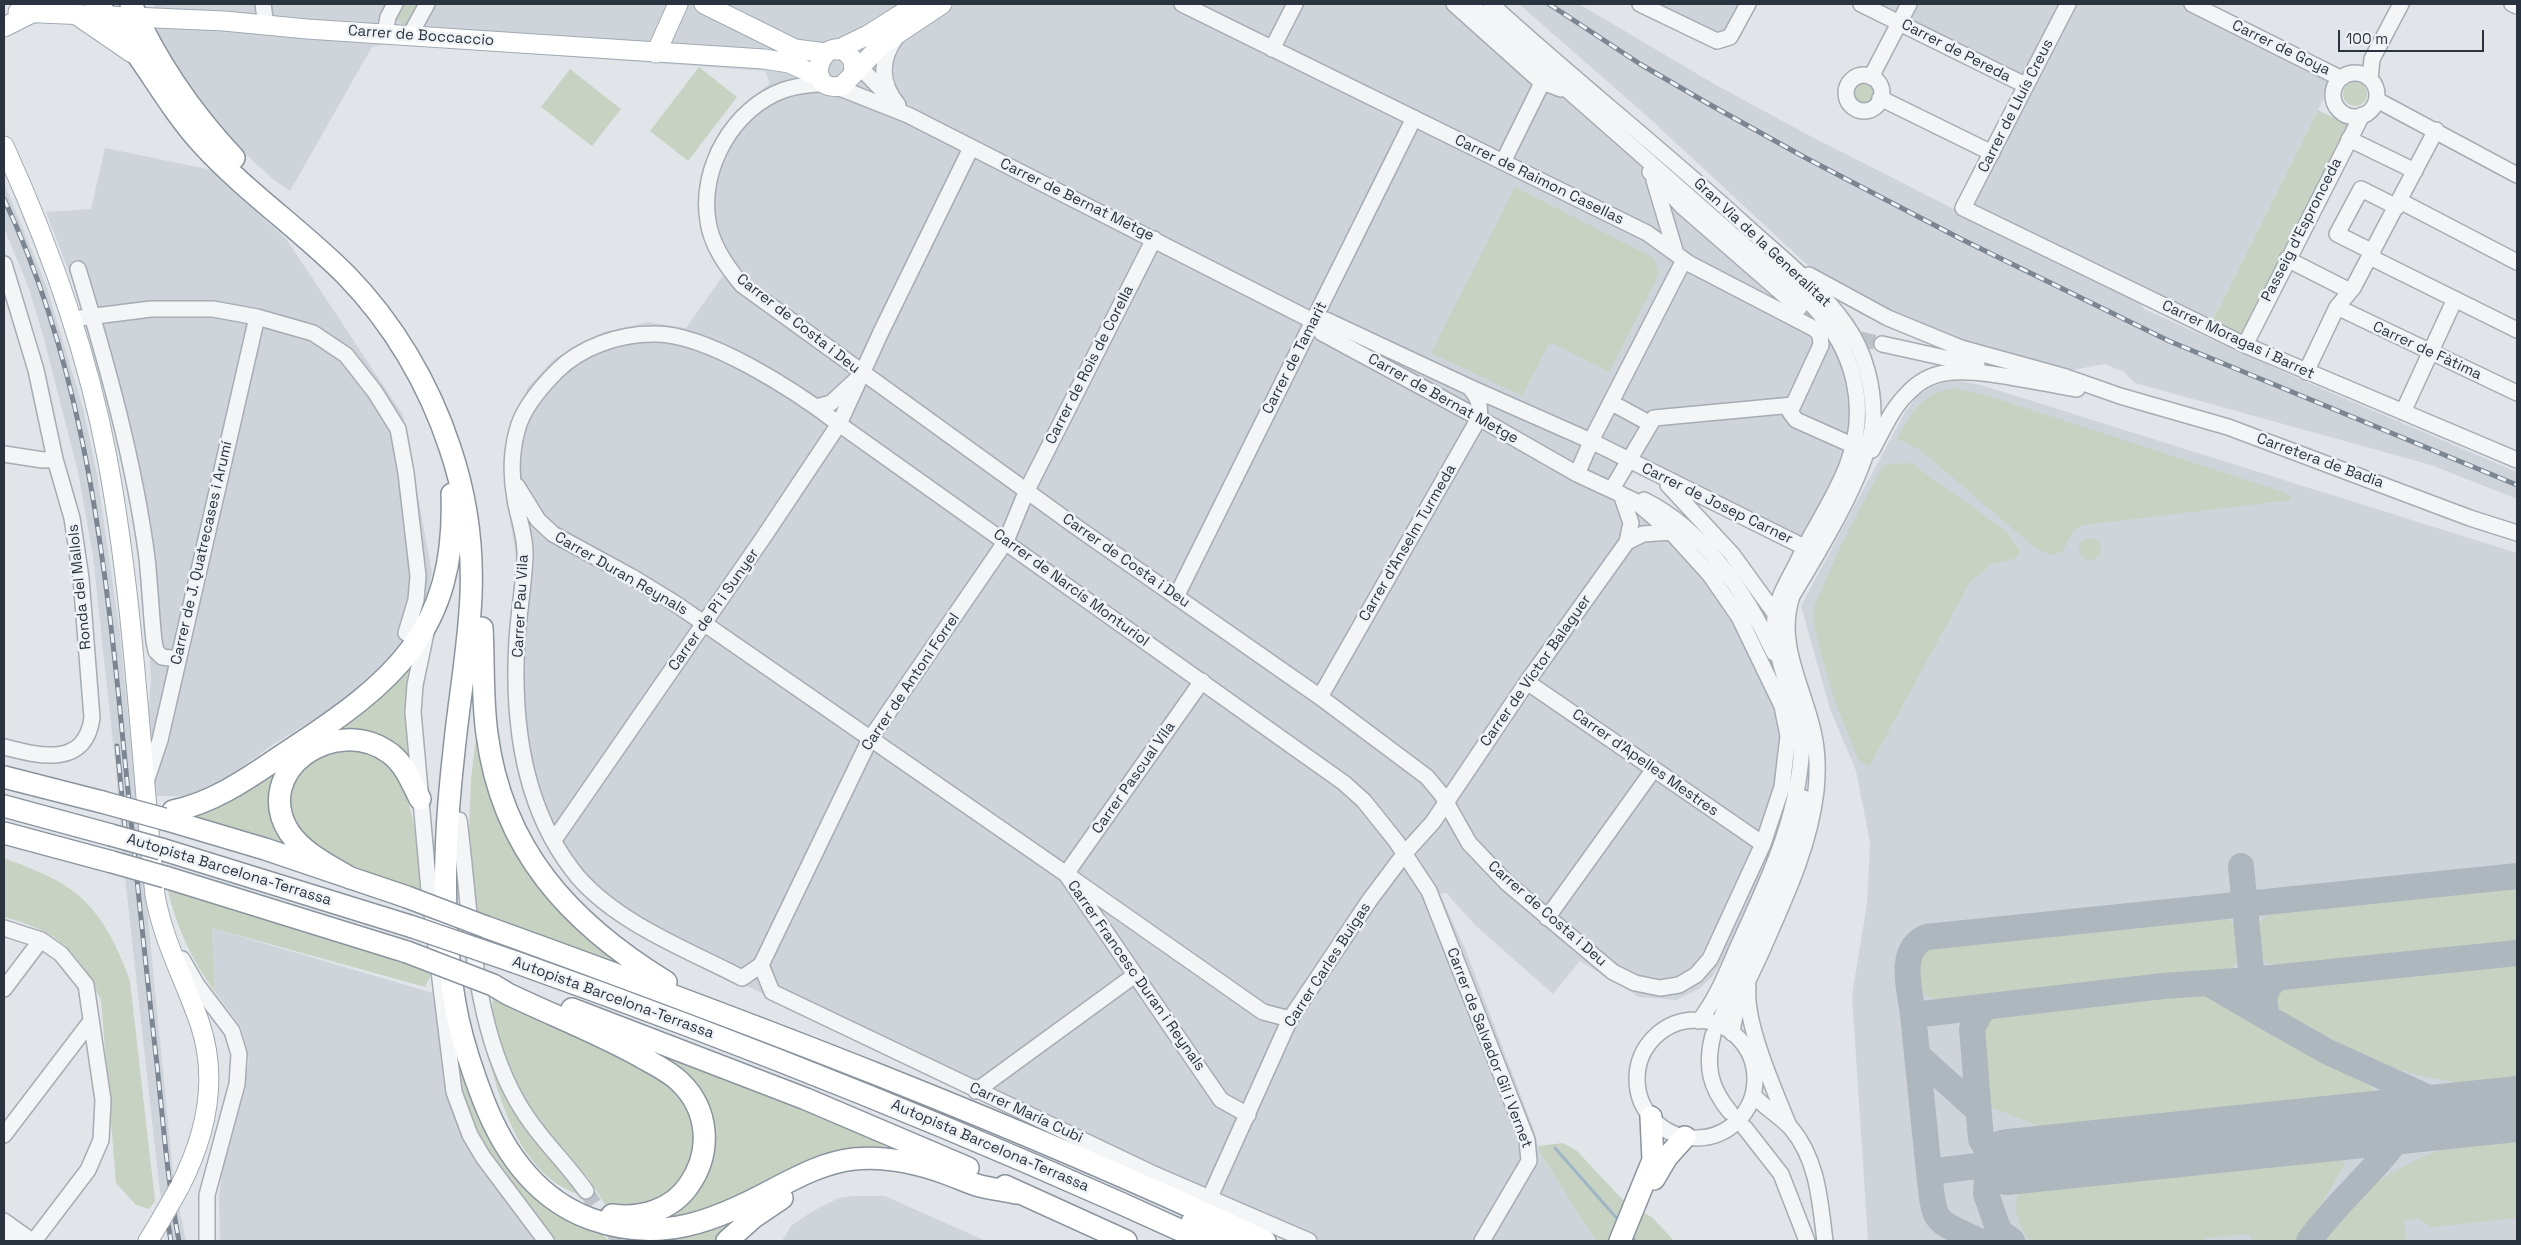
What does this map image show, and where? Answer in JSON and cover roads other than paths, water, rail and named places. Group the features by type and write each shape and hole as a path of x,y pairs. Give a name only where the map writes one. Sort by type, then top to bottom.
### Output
{"highway":[{"path":"102,10 127,38 148,56 222,144 260,182 355,266 393,311 424,358 454,419 474,484 483,550 482,628 485,710 491,757 506,809 532,859 564,901 598,935 642,967 705,1006"},
{"path":"134,10 148,56 173,109 203,145 238,180 346,275 381,316 423,383 450,446 464,498 468,527 471,597 448,814 446,880 449,946 458,1020 467,1052 490,1117 515,1161 526,1175 550,1197 589,1218 635,1229 660,1230 685,1226 724,1215 797,1177 834,1162 865,1158 905,1163 945,1173 980,1186 1016,1192"},
{"path":"160,814 192,807 218,796 366,698 393,672 428,622 441,592 451,542 453,520 450,446"},
{"path":"482,628 460,820 458,897 468,998 483,1062 497,1106 516,1147 552,1187 580,1204 606,1214 631,1216 651,1213 677,1198 694,1178 701,1163 705,1145 701,1112 689,1092 668,1072 620,1044 502,989"},
{"path":"350,878 307,850 294,838 285,823 281,805 282,788 295,764 308,752 333,740 348,738 371,743 392,754 400,762 420,799"},
{"path":"4,777 102,802 160,814 406,896 705,1006 890,1079 1133,1181 1265,1241"},
{"name":"Autopista Barcelona-Terrassa","path":"4,806 161,849 412,927 654,1011 868,1095 1066,1178 1204,1241"},
{"name":"Autopista Barcelona-Terrassa","path":"4,833 165,877 407,952 502,989 643,1035 806,1099 987,1176 1016,1192 1126,1241"},
{"path":"1627,1241 1654,1160 1651,1117"},
{"path":"1620,1241 1641,1199 1667,1157 1685,1137"},
{"path":"1070,1155 1226,1241"},
{"path":"727,1241 754,1217 779,1200 819,1180 857,1168 905,1163"}],"main road":[{"path":"656,53 678,4"},
{"path":"704,4 795,49 846,53 855,67"},
{"path":"917,4 883,26 832,52 818,64 828,82 847,83 855,67 882,44 942,4"},
{"name":"Carrer de Boccaccio","path":"23,11 77,16 102,10 134,10 180,18 266,25 780,61 828,82"},
{"path":"4,27 23,11"},
{"path":"77,16 148,56 159,27 169,20 180,18"},
{"path":"4,146 55,271 72,319 99,422 121,540 157,909 167,944 200,1023 210,1068 204,1129 196,1154 179,1188 148,1241"}],"street":[{"path":"263,4 266,25"},
{"path":"385,33 388,17 395,4"},
{"path":"410,35 427,4"},
{"name":"Carrer de Raimon Casellas","path":"1182,4 1647,233 1680,257 1817,332 1821,345 1793,404"},
{"path":"1272,49 1295,4"},
{"path":"1454,4 1540,81 1569,92"},
{"name":"Gran Via de la Generalitat","path":"1470,4 1766,264 1826,320 1840,340 1856,381 1857,425 1848,463 1804,547 1783,591 1775,615 1778,652 1802,735 1796,790 1779,852 1712,1004 1699,1021"},
{"name":"Gran Via de la Generalitat","path":"1491,4 1782,259 1827,301 1859,347 1872,395 1873,421 1870,441 1857,478 1792,596 1786,623 1792,666 1808,712 1818,758 1811,823 1794,878 1735,1008 1732,1032"},
{"path":"1500,4 1558,63"},
{"path":"1640,4 1712,40 1724,40 1734,32 1748,4"},
{"name":"Carrer de Pereda","path":"1861,4 2025,86"},
{"path":"1871,77 1909,4"},
{"name":"Carrer de Lluís Creus","path":"1963,208 2068,4"},
{"name":"Carrer de Goya","path":"2192,4 2215,9 2338,77 2356,76"},
{"path":"2356,76 2377,91 2377,100 2369,112 2356,117 2345,114 2335,102 2334,90 2356,76 2372,59 2401,4"},
{"path":"2512,4 2517,6"},
{"path":"902,30 888,49 883,63 885,82 903,110"},
{"path":"855,67 903,110"},
{"path":"1862,75 1871,77 1880,85 1880,98 1875,107 1864,111 1852,107 1847,99 1846,92 1850,82 1862,75"},
{"path":"1502,162 1540,88 1540,81"},
{"name":"Carrer de Bernat Metge","path":"828,82 903,110 971,148 1313,321 1322,333 1479,418 1577,474 1640,504 1671,532 1710,576 1739,617 1782,706 1788,736 1782,787 1763,844 1710,960"},
{"name":"Carrer de Costa i Deu","path":"828,82 783,90 753,106 732,128 719,153 706,189 708,222 728,268 742,285 1176,597 1320,697 1427,776 1446,802 1469,843 1507,883 1613,972 1635,983 1660,988 1679,985 1696,975 1710,960"},
{"path":"1880,98 1992,153"},
{"path":"2377,100 2517,175"},
{"name":"Passeig d'Espronceda","path":"2245,345 2287,259 2362,116"},
{"name":"Carrer de Tamarit","path":"1176,597 1414,118"},
{"path":"1612,129 1683,208 1799,308"},
{"path":"2306,372 2337,307 2350,291 2372,255 2436,130"},
{"path":"2349,139 2415,172"},
{"name":"Carrer de Pi i Sunyer","path":"554,840 704,624 839,424 971,148"},
{"path":"1577,474 1591,441 1612,403 1680,257 1652,174"},
{"path":"2517,262 2398,204 2360,189 2337,234 2372,255 2517,330"},
{"name":"Carrer Moragas i Barret","path":"1963,208 2245,345 2517,460"},
{"name":"Carrer de Rois de Corella","path":"1027,490 1154,239"},
{"path":"1782,259 1853,300 1922,334 1961,348 2066,377 2120,396"},
{"path":"2287,259 2350,291"},
{"name":"Ronda del Mallols","path":"4,264 36,370 55,459 72,518 81,578 92,718 90,732 82,744 67,754 56,756 37,755 4,747"},
{"path":"78,269 113,389 137,498 147,558 156,651 162,657 178,659"},
{"path":"2403,412 2455,299"},
{"name":"Carrer de Fàtima","path":"2337,307 2517,393"},
{"path":"72,319 151,309 213,309 257,317 313,333 346,355 375,392 398,430 406,473 418,576 416,600 406,633"},
{"name":"Carrer de J. Quatrecases i Arumí","path":"144,788 158,747 257,317"},
{"name":"Carrer de Bernat Metge","path":"1313,321 1326,320 1468,388 1591,441 1629,462"},
{"name":"Carrer Pau Vila","path":"554,840 536,802 519,742 517,643 525,554 512,478 512,458 517,429 530,405 550,378 568,361 590,347 622,338 653,334 682,338 716,350"},
{"path":"1882,344 2120,396"},
{"name":"Carrer de Narcís Monturiol","path":"716,350 760,373 817,407 1344,783 1364,801 1405,853"},
{"path":"1857,478 1904,396 1927,379 1944,373 1961,372 1988,375 2120,396"},
{"path":"817,407 831,403 863,373"},
{"path":"1468,388 1477,397 1480,407 1479,418"},
{"name":"Carretera de Badia","path":"2120,396 2228,427 2470,518 2517,533"},
{"path":"1612,403 1649,423"},
{"path":"1627,542 1630,523 1616,491 1649,423 1654,418 1793,404 1790,412 1796,420 1852,445"},
{"name":"Carrer d'Anselm Turmeda","path":"1320,697 1479,418"},
{"path":"4,454 43,460 55,459"},
{"name":"Carrer de Josep Carner","path":"1629,462 1804,547"},
{"path":"1659,476 1732,554 1775,615 1781,625 1784,654 1794,688 1808,712"},
{"name":"Carrer Duran Reynals","path":"512,478 531,511 553,534 632,577 704,624 870,739"},
{"name":"Carrer de Antoni Forrel","path":"554,840 577,875 607,903 662,939 742,978 761,965 870,739 1006,541 1027,490"},
{"name":"Carrer de Bernat Metge","path":"1616,491 1631,493 1654,505 1682,524 1719,563 1761,626 1783,673"},
{"path":"1627,542 1643,534 1671,532"},
{"name":"Carrer de Víctor Balaguer","path":"1446,802 1527,682 1627,542"},
{"path":"428,622 415,685 413,712 420,799 454,1092 470,1135 483,1156 546,1241"},
{"name":"Carrer Pascual Vila","path":"1066,874 1202,681"},
{"name":"Carrer d'Apelles Mestres","path":"1527,682 1763,844"},
{"path":"1722,1016 1788,858 1796,833 1806,781 1807,761 1802,735"},
{"name":"Carrer Francesc Duran i Reynals","path":"870,739 1066,874 1221,1100 1248,1115"},
{"path":"1547,918 1654,769"},
{"name":"Carrer Carles Buigas","path":"1210,1197 1290,1019 1327,962 1405,853 1433,822 1446,802"},
{"path":"460,820 479,988 484,1017 491,1040 515,1099 527,1119 586,1191"},
{"name":"Carrer de Salvador Gil i Vernet","path":"1405,853 1430,891 1530,1150 1529,1161 1482,1241"},
{"path":"1066,874 1263,1012 1290,1019"},
{"path":"157,909 189,972 232,1031 239,1054 237,1084 207,1195 207,1241"},
{"path":"4,928 41,940 62,954 86,985 103,1100 101,1140 88,1170 33,1241 4,1222"},
{"path":"4,989 41,940"},
{"name":"Carrer María Cubi","path":"761,965 772,992 976,1091 1082,1138 1156,1175 1309,1241"},
{"path":"976,1091 1135,975"},
{"path":"1749,980 1748,1012 1777,1098 1790,1127 1809,1157 1816,1175 1826,1241"},
{"path":"4,1135 91,1021"},
{"path":"1699,1021 1716,1024 1732,1032 1744,1045 1752,1061 1755,1078 1753,1096 1739,1119 1731,1127 1713,1135 1685,1137 1664,1129 1651,1117 1642,1102 1638,1083 1642,1056 1652,1040 1666,1029 1682,1022 1699,1021"},
{"path":"1713,1035 1708,1055 1710,1079 1719,1099 1739,1119 1781,1174 1807,1241"},
{"path":"1753,1096 1790,1127"},
{"path":"1739,1119 1768,1118 1790,1127"},
{"path":"1819,1198 1820,1241"},
{"path":"4,1236 10,1241"}],"waterway":[{"path":"1555,1148 1620,1222"},
{"path":"1630,1235 1635,1241"}],"tunnel":[{"path":"1799,308 1838,332 1882,344"},
{"path":"1713,1035 1722,1016"},
{"path":"1730,1112 1745,1128"},
{"path":"586,1191 619,1241"}],"railway":[{"path":"1549,4 1640,64 1707,103 1804,157 1961,239 2169,341 2517,485"},
{"path":"4,199 29,258 50,317 68,378 94,502 118,690 171,1195 179,1241"},
{"path":"117,746 127,848"},
{"path":"164,1199 171,1241"}]}
